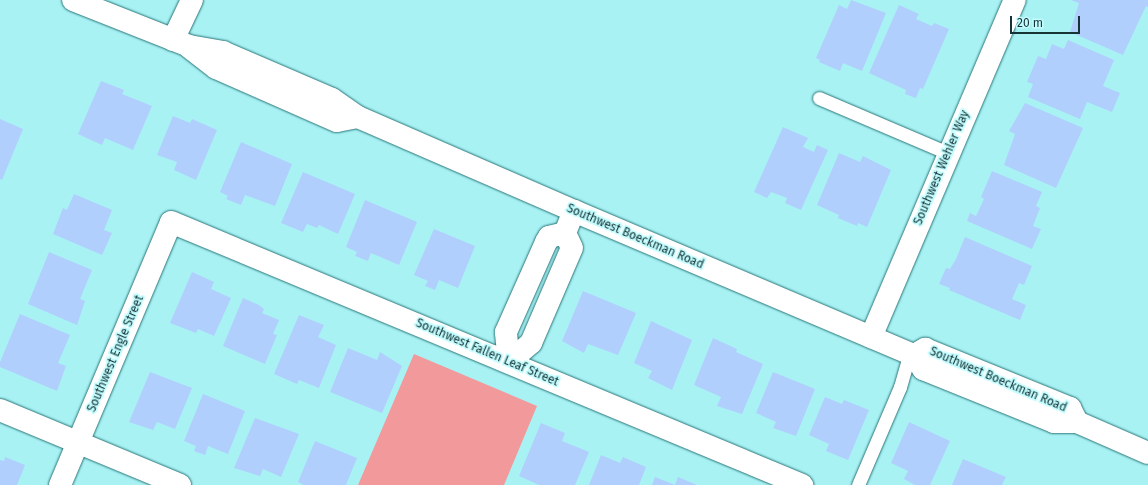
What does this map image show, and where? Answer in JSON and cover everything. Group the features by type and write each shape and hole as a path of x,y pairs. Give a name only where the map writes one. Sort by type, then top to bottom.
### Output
{"street":[{"name":"Southwest Boeckman Road","path":"73,0 181,43 216,68 337,121 358,117 574,211 871,336 912,354 923,369 1054,422 1077,422 1148,453"},
{"path":"181,43 192,0"},
{"name":"Southwest Wehler Way","path":"871,336 948,153 1015,0"},
{"path":"509,362 506,332 546,242 549,237 565,233 574,211"},
{"name":"Southwest Fallen Leaf Street","path":"171,222 802,485"},
{"name":"Southwest Engle Street","path":"60,485 171,222"},
{"path":"0,410 180,485"}],"lane":[{"path":"819,98 948,153"},
{"path":"858,485 900,387 912,354"}],"shaded area":[{"path":"414,354 537,406 504,485 358,485"}],"building":[{"path":"851,0 886,13 862,71 843,63 840,71 819,62 820,60 816,58 839,5 847,9"},
{"path":"1071,0 1148,0 1148,7 1146,6 1123,55 1070,32 1079,3"},
{"path":"899,5 919,14 916,19 932,26 934,23 949,29 923,89 920,88 916,98 905,94 906,90 869,73"},
{"path":"1068,40 1114,60 1103,86 1120,93 1112,112 1087,102 1080,119 1028,97 1033,84 1027,82 1038,56 1046,59 1052,44 1064,49"},
{"path":"101,81 124,90 122,94 152,106 133,150 105,138 102,145 78,134"},
{"path":"1025,103 1083,128 1056,188 1004,165 1015,134 1009,131"},
{"path":"173,116 190,123 192,119 217,130 196,180 174,170 177,162 157,155"},
{"path":"0,119 23,129 2,180 0,179"},
{"path":"783,127 808,138 803,147 814,152 817,145 828,150 801,210 785,203 787,198 771,192 767,198 754,192"},
{"path":"241,142 292,164 275,206 245,195 241,205 226,199 228,196 220,192"},
{"path":"839,153 860,162 863,156 891,170 867,227 858,223 857,226 838,218 839,215 817,205"},
{"path":"992,171 1042,192 1036,206 1040,208 1033,226 1041,229 1032,249 967,221 970,213 976,216 984,199 981,197"},
{"path":"303,172 355,194 338,234 319,225 317,228 307,224 303,232 281,223"},
{"path":"74,194 112,210 104,230 112,233 102,255 53,234 63,208 67,210"},
{"path":"365,200 417,222 399,265 371,253 368,261 355,256 357,252 346,247"},
{"path":"434,229 475,246 458,288 439,280 435,290 425,286 428,281 414,275"},
{"path":"965,237 1032,266 1024,285 1019,283 1012,299 1026,305 1020,320 949,290 950,288 939,284 946,268 950,269 956,259"},
{"path":"49,252 92,270 80,299 85,301 77,325 28,304"},
{"path":"192,272 214,282 211,289 231,298 214,336 198,329 196,333 170,323"},
{"path":"583,291 636,313 618,355 588,344 584,353 562,341"},
{"path":"243,298 259,305 264,309 262,313 279,320 273,334 277,335 265,364 223,346"},
{"path":"20,314 70,335 58,363 66,366 57,391 0,367 0,362"},
{"path":"299,315 324,325 318,337 336,345 319,388 299,380 297,384 274,374"},
{"path":"651,321 692,340 672,390 648,378 652,371 634,363"},
{"path":"713,338 737,349 736,352 763,364 742,414 717,406 721,397 694,385"},
{"path":"348,348 377,360 380,352 402,366 382,413 330,392"},
{"path":"150,372 192,388 175,429 157,422 153,430 129,422"},
{"path":"773,372 815,389 796,436 773,428 776,422 756,413"},
{"path":"203,394 245,411 228,454 208,446 205,455 194,451 196,446 184,441"},
{"path":"825,397 842,404 844,400 869,410 848,460 826,451 829,444 809,435"},
{"path":"255,418 299,434 281,477 263,469 260,476 234,468"},
{"path":"909,422 950,441 930,485 915,485 904,479 908,471 891,463"},
{"path":"541,423 565,433 562,441 589,452 575,485 539,485 519,476"},
{"path":"315,441 357,458 346,485 304,485 298,482"},
{"path":"601,455 620,463 623,457 646,467 639,485 589,485"},
{"path":"5,457 25,465 17,485 0,485 0,460 4,461"},
{"path":"963,459 1006,477 1002,485 952,485"},
{"path":"655,477 675,485 652,485"},
{"path":"678,477 697,485 675,485"}]}
